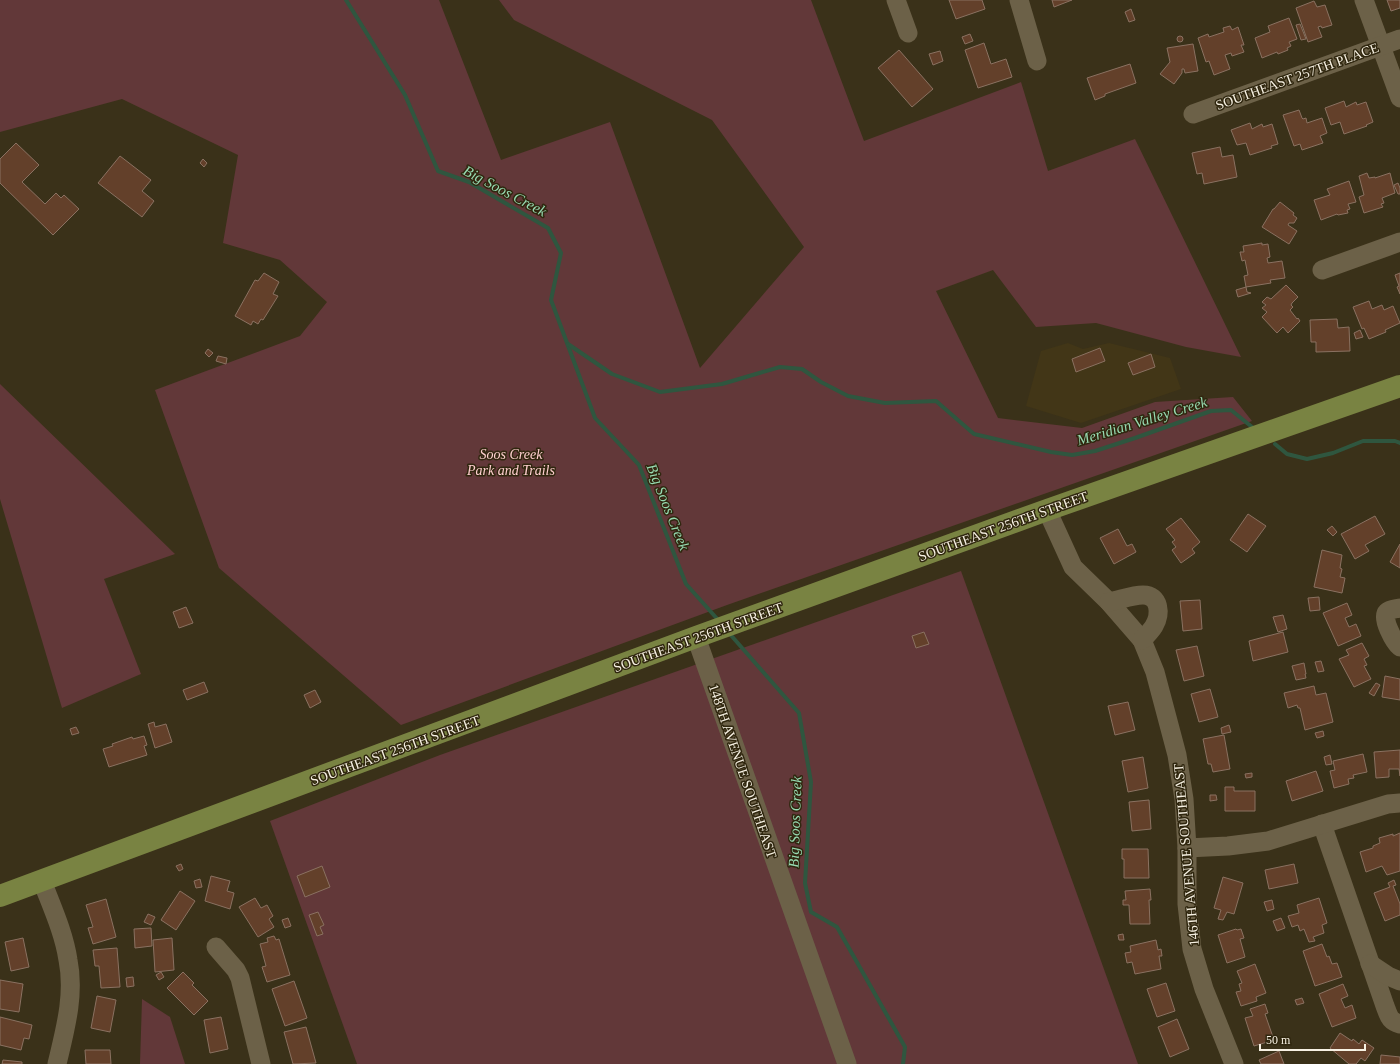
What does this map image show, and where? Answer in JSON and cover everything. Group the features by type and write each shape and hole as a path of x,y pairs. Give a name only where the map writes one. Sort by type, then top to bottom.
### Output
{"main road":[{"name":"SOUTHEAST 256TH STREET","path":"0,896 704,634 1047,510 1400,386"}],"street":[{"path":"896,0 908,33"},
{"path":"1019,0 1037,61"},
{"path":"1364,0 1400,98"},
{"name":"SOUTHEAST 257TH PLACE","path":"1193,114 1400,39"},
{"path":"1322,270 1400,242"},
{"name":"146TH AVENUE SOUTHEAST","path":"1047,510 1073,567 1109,602 1142,640 1155,672 1177,755 1184,799 1187,848 1187,904 1192,949 1204,989 1234,1064"},
{"path":"1109,602 1142,595 1150,596 1156,600 1158,614 1154,626 1142,640"},
{"path":"1400,608 1389,610 1385,617 1394,640 1400,647"},
{"name":"148TH AVENUE SOUTHEAST","path":"704,634 847,1064"},
{"path":"1187,848 1228,846 1268,841 1388,804 1400,803"},
{"path":"1322,824 1390,1019 1400,1024"},
{"path":"42,881 63,937 69,961 69,1011 58,1064"},
{"path":"216,947 236,970 240,978 261,1064"},
{"path":"1370,964 1388,976 1400,981"}],"shaded area":[{"path":"1068,343 1083,349 1109,343 1170,358 1181,389 1081,423 1026,406 1041,351"}],"green space":[{"name":"Soos Creek Park and Trails","path":"0,0 439,0 501,160 610,122 700,368 804,247 712,120 514,20 499,0 811,0 864,141 1021,82 1048,171 1135,139 1241,357 1186,347 1096,323 1036,327 993,270 936,291 998,418 1082,428 1155,402 1233,397 1252,421 727,605 401,725 219,568 155,390 300,336 327,302 280,260 223,243 238,155 122,99 0,132"},
{"path":"0,384 175,554 104,579 141,674 62,708 0,499"},
{"path":"961,571 1138,1064 357,1064 270,821 440,755"},
{"path":"142,999 170,1017 185,1064 140,1064"}],"building":[{"path":"949,0 982,0 985,9 956,19"},
{"path":"1052,0 1072,0 1054,7"},
{"path":"1387,0 1400,0 1400,8 1391,11"},
{"path":"1314,1 1317,7 1325,5 1332,25 1322,28 1321,26 1318,27 1322,37 1308,42 1296,8"},
{"path":"1131,9 1135,20 1129,22 1125,12"},
{"path":"1289,18 1297,39 1289,42 1291,46 1287,48 1288,50 1278,54 1277,52 1262,58 1255,38 1270,32 1268,26"},
{"path":"1300,24 1306,39 1301,40 1296,25"},
{"path":"1230,26 1232,30 1238,27 1244,45 1241,45 1244,52 1232,56 1231,53 1225,55 1230,69 1214,75 1209,61 1206,62 1198,38 1208,34 1209,37 1224,32 1223,28"},
{"path":"970,34 973,41 965,44 962,37"},
{"path":"1180,36 1183,39 1180,42 1177,39"},
{"path":"984,43 991,64 1006,59 1012,77 978,88 965,50"},
{"path":"1193,44 1198,71 1185,73 1184,69 1182,69 1182,73 1174,84 1160,74 1170,62 1167,48"},
{"path":"899,50 933,89 912,107 878,68"},
{"path":"940,51 943,61 933,65 929,54"},
{"path":"1130,64 1136,83 1105,94 1105,96 1095,100 1087,78"},
{"path":"1344,101 1346,107 1356,102 1357,105 1366,102 1373,122 1366,125 1367,126 1344,134 1340,122 1331,125 1325,108"},
{"path":"1299,110 1302,118 1306,118 1307,123 1322,118 1327,133 1320,136 1323,143 1302,150 1300,144 1294,146 1283,115"},
{"path":"1250,123 1252,129 1262,124 1263,127 1272,124 1278,144 1271,146 1272,148 1250,155 1246,143 1237,145 1231,130"},
{"path":"16,143 39,165 22,182 45,204 56,193 61,198 64,195 79,209 53,235 0,183 0,159"},
{"path":"1220,147 1222,157 1233,155 1237,177 1204,184 1202,173 1197,174 1192,153"},
{"path":"120,156 151,180 142,191 154,201 142,217 98,183"},
{"path":"203,159 207,163 204,167 200,163"},
{"path":"1367,173 1369,178 1375,178 1390,173 1395,193 1382,198 1384,203 1381,204 1383,207 1364,213 1359,197 1364,195 1359,176"},
{"path":"1349,181 1356,202 1348,204 1350,209 1347,210 1348,213 1337,214 1321,220 1314,200 1330,195 1327,189"},
{"path":"1398,183 1400,194 1398,194 1394,185"},
{"path":"1280,202 1294,213 1293,215 1297,218 1294,223 1289,223 1288,225 1297,231 1289,244 1262,227 1273,209"},
{"path":"1262,243 1262,245 1268,244 1270,257 1267,258 1268,263 1282,261 1285,278 1270,280 1271,283 1246,287 1244,276 1248,275 1245,260 1242,261 1240,252 1244,252 1243,246"},
{"path":"264,273 279,282 273,294 278,296 263,320 261,319 258,324 253,321 251,325 235,316 255,280 258,281"},
{"path":"1400,273 1400,294 1395,275"},
{"path":"1286,285 1298,297 1292,303 1291,305 1293,307 1290,310 1300,321 1288,333 1283,327 1277,333 1262,317 1267,312 1262,308 1266,305 1262,302 1267,297 1271,299"},
{"path":"1246,287 1247,292 1251,293 1238,297 1236,290"},
{"path":"1369,301 1372,309 1382,305 1384,310 1393,306 1400,323 1385,330 1386,332 1369,339 1364,328 1362,329 1353,307"},
{"path":"1337,319 1338,328 1349,327 1350,351 1316,352 1316,342 1311,342 1310,320"},
{"path":"1360,330 1363,337 1356,339 1354,333"},
{"path":"1100,348 1105,361 1076,372 1072,359"},
{"path":"208,349 213,353 209,357 205,353"},
{"path":"1151,354 1155,367 1133,375 1128,363"},
{"path":"218,356 227,358 226,364 216,361"},
{"path":"1248,514 1266,526 1247,552 1230,540"},
{"path":"1375,516 1385,534 1365,545 1369,551 1355,559 1341,534"},
{"path":"1181,518 1200,542 1192,549 1195,553 1181,563 1172,550 1176,547 1172,542 1175,540 1166,529"},
{"path":"1332,526 1337,532 1333,536 1327,530"},
{"path":"1118,529 1127,546 1132,544 1136,552 1114,564 1100,538"},
{"path":"1400,544 1400,568 1390,562"},
{"path":"1322,550 1342,555 1340,568 1342,569 1340,577 1345,578 1342,593 1314,587"},
{"path":"1319,597 1320,610 1310,611 1308,598"},
{"path":"1200,600 1202,629 1183,631 1180,601"},
{"path":"1347,603 1352,615 1345,618 1349,627 1356,624 1361,636 1338,646 1323,613"},
{"path":"186,607 193,623 179,628 173,612"},
{"path":"1283,615 1287,629 1278,632 1273,617"},
{"path":"924,632 929,644 916,648 912,636"},
{"path":"1283,632 1288,652 1253,661 1249,641"},
{"path":"1362,643 1369,656 1364,659 1367,665 1364,666 1371,679 1354,687 1339,659 1349,655 1346,650"},
{"path":"1197,646 1204,676 1184,681 1176,650"},
{"path":"1321,661 1324,671 1318,672 1315,662"},
{"path":"1304,663 1306,678 1296,680 1292,666"},
{"path":"1385,676 1400,679 1400,700 1382,697"},
{"path":"204,682 208,692 187,700 183,690"},
{"path":"1376,683 1380,685 1374,696 1369,693"},
{"path":"1314,686 1316,695 1326,693 1333,722 1305,730 1300,708 1298,708 1297,705 1288,708 1284,693"},
{"path":"1210,689 1218,717 1199,722 1191,694"},
{"path":"315,690 321,702 310,708 304,695"},
{"path":"1128,702 1135,730 1115,735 1108,706"},
{"path":"154,722 155,727 166,724 172,742 155,748 148,724"},
{"path":"1229,725 1231,732 1222,734 1221,728"},
{"path":"76,727 79,733 72,735 70,729"},
{"path":"1323,731 1324,736 1317,738 1315,733"},
{"path":"1224,735 1230,769 1213,772 1211,764 1208,764 1203,739"},
{"path":"144,736 147,745 144,746 147,755 109,767 103,749 132,737 133,739"},
{"path":"1400,750 1400,776 1399,769 1389,769 1389,777 1376,778 1374,752"},
{"path":"1363,754 1367,772 1353,775 1354,778 1348,779 1349,784 1334,788 1330,771 1335,770 1333,761"},
{"path":"1330,755 1332,764 1326,765 1324,757"},
{"path":"1143,757 1148,788 1128,792 1122,761"},
{"path":"1316,771 1323,791 1292,801 1286,781"},
{"path":"1252,773 1252,777 1246,778 1245,774"},
{"path":"1225,787 1234,787 1234,791 1255,791 1255,811 1225,811"},
{"path":"1210,795 1216,795 1217,800 1210,801"},
{"path":"1149,800 1151,829 1132,831 1129,802"},
{"path":"1400,833 1400,871 1387,875 1382,866 1366,872 1360,852 1373,848 1373,846 1380,843 1379,838 1393,834 1393,836"},
{"path":"1122,849 1148,849 1149,878 1124,878 1124,859 1122,859"},
{"path":"181,864 183,869 179,871 176,866"},
{"path":"1294,864 1298,883 1269,889 1265,870"},
{"path":"322,866 330,887 305,897 297,876"},
{"path":"211,876 230,881 227,891 234,893 230,909 205,901"},
{"path":"1223,877 1243,883 1234,914 1227,912 1223,920 1218,919 1221,910 1214,908"},
{"path":"200,879 202,887 196,888 194,881"},
{"path":"1394,880 1396,885 1393,886 1400,904 1400,915 1385,921 1374,893 1390,887 1388,883"},
{"path":"1150,889 1150,924 1130,924 1129,905 1123,905 1123,900 1126,900 1125,891"},
{"path":"180,891 195,901 176,930 161,920"},
{"path":"255,898 261,908 267,905 273,916 269,919 274,927 258,937 239,907"},
{"path":"1319,898 1327,923 1322,925 1324,933 1313,937 1315,941 1309,942 1304,929 1300,931 1298,925 1292,927 1288,916 1299,913 1297,905"},
{"path":"106,899 116,937 93,944 88,928 93,927 86,905"},
{"path":"1272,900 1274,909 1267,911 1264,902"},
{"path":"318,912 324,925 320,927 323,934 317,936 309,915"},
{"path":"148,914 155,917 151,925 144,922"},
{"path":"288,918 291,926 285,928 282,920"},
{"path":"1281,918 1285,928 1277,931 1273,921"},
{"path":"151,928 152,946 135,948 134,929"},
{"path":"1236,929 1241,929 1244,938 1240,939 1245,957 1227,963 1218,935"},
{"path":"1123,934 1124,940 1119,940 1118,935"},
{"path":"274,936 276,940 279,939 290,975 267,982 262,967 266,966 260,944 268,942 267,938"},
{"path":"23,938 29,967 11,971 5,942"},
{"path":"172,938 174,970 155,972 153,940"},
{"path":"1156,940 1158,950 1161,949 1162,956 1159,956 1161,969 1135,974 1132,962 1127,963 1125,953 1131,952 1130,946"},
{"path":"1322,944 1327,957 1329,956 1332,964 1337,963 1342,977 1315,986 1303,951"},
{"path":"117,948 120,987 101,988 99,966 95,966 93,950"},
{"path":"1255,964 1266,993 1256,997 1257,1001 1241,1006 1236,992 1241,991 1239,984 1242,983 1237,971"},
{"path":"161,972 164,977 159,980 156,975"},
{"path":"183,972 194,983 192,985 208,1001 194,1015 167,988"},
{"path":"133,977 134,986 127,987 126,978"},
{"path":"0,980 23,984 19,1012 0,1009"},
{"path":"294,981 307,1018 285,1026 272,989"},
{"path":"1166,983 1175,1011 1157,1017 1147,989"},
{"path":"1343,984 1348,996 1341,999 1345,1008 1352,1005 1356,1018 1332,1027 1319,994"},
{"path":"97,996 116,1000 110,1032 91,1028"},
{"path":"1302,998 1304,1003 1297,1005 1295,1000"},
{"path":"1265,1004 1268,1013 1265,1014 1274,1040 1254,1046 1245,1018 1253,1016 1250,1009"},
{"path":"0,1017 32,1025 29,1039 24,1038 21,1050 0,1045"},
{"path":"221,1017 228,1049 210,1053 204,1020"},
{"path":"1177,1019 1189,1049 1170,1057 1158,1027"},
{"path":"306,1027 316,1063 293,1064 284,1032"},
{"path":"1340,1033 1352,1041 1353,1039 1359,1044 1362,1040 1374,1048 1365,1061 1361,1058 1356,1064 1349,1064 1330,1048"},
{"path":"85,1050 110,1050 111,1064 86,1064"},
{"path":"1279,1051 1284,1064 1261,1064 1259,1060"},
{"path":"1381,1055 1400,1057 1400,1064 1380,1064"},
{"path":"3,1060 22,1062 22,1064 2,1064"}],"waterway":[{"name":"Big Soos Creek","path":"346,0 405,95 438,171 469,182 548,228 561,253 551,300 595,418 639,465 686,584 720,622"},
{"name":"Meridian Valley Creek","path":"568,344 612,374 660,392 722,384 780,367 802,369 821,382 848,396 885,403 936,401 974,434 1051,452 1072,455 1095,451 1211,411 1231,410 1252,427"},
{"name":"Meridian Valley Creek","path":"1275,444 1287,454 1307,459 1333,453 1363,441 1395,441 1400,443"},
{"name":"Big Soos Creek","path":"729,633 799,713 811,782 805,883 811,912 837,927 905,1047 903,1064"}]}
